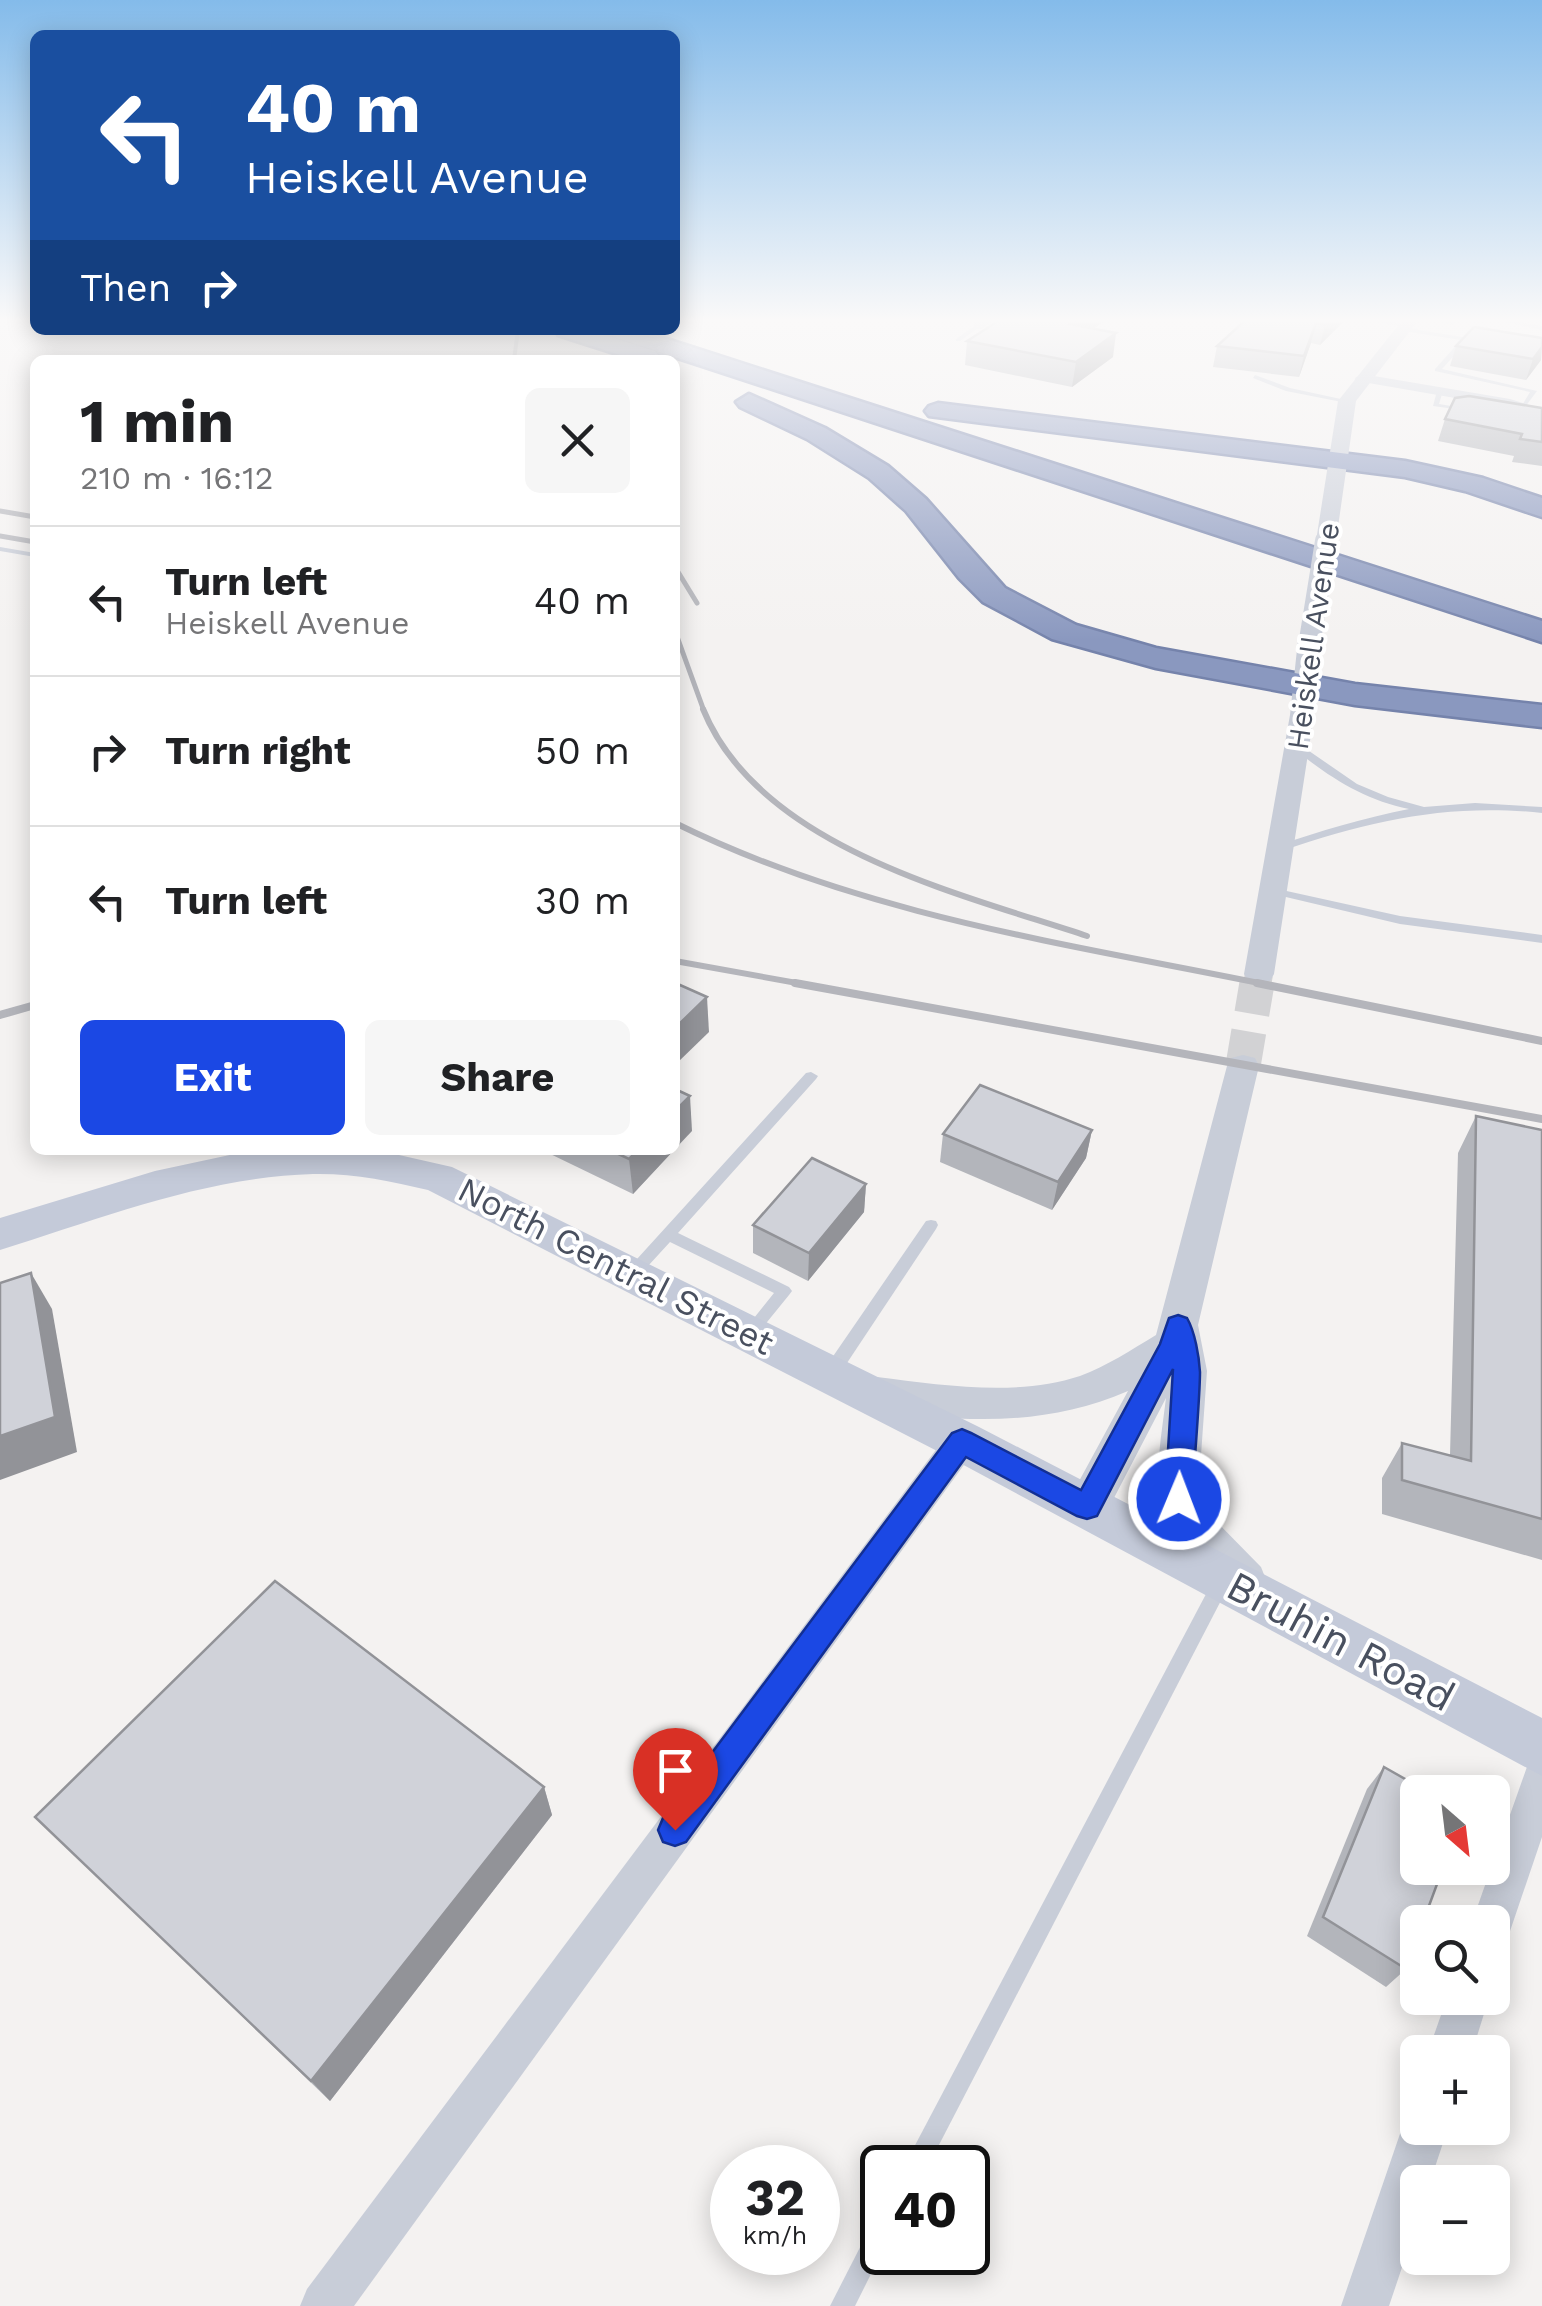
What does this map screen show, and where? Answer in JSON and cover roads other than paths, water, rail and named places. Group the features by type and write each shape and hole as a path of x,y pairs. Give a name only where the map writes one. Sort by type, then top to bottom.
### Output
{"highway":[{"path":"800,426 882,474 917,506 976,580 1008,605 1062,630 1122,649 1306,686 1388,700 1542,716"},
{"path":"863,426 1542,654"},
{"path":"879,426 1542,632"},
{"path":"1062,426 1340,460 1473,484 1542,508"}],"main road":[{"name":"North Central Street","path":"0,1234 127,1195 234,1168 367,1156 468,1190 1087,1507"},
{"name":"Bruhin Road","path":"1087,1507 1542,1748"}],"street":[{"name":"Heiskell Avenue","path":"1259,974 1344,426"},
{"path":"1087,1507 1176,1335 1243,1066"},
{"path":"848,1384 941,1402 1036,1400 1110,1382 1176,1335"},
{"path":"1176,1335 1187,1372 1179,1499 1187,1519 1242,1587"},
{"path":"324,2306 962,1441"},
{"path":"1499,1905 1542,1778"},
{"path":"1365,2306 1418,2145"}],"lane":[{"path":"0,549 30,554"},
{"path":"1296,745 1360,791 1389,803 1434,810"},
{"path":"1280,848 1372,818 1434,810 1542,810"},
{"path":"1273,891 1400,920 1542,939"},
{"path":"632,1274 810,1076"},
{"path":"848,1384 932,1225"},
{"path":"668,1234 784,1292 749,1333"},
{"path":"927,2145 1242,1587"},
{"path":"842,2306 860,2271"}],"tunnel":[{"path":"1257,985 1259,974"},
{"path":"1243,1066 1257,983"}],"railway":[{"path":"0,511 30,516"},
{"path":"0,536 30,541"},
{"path":"680,575 697,603"},
{"path":"680,645 704,710"},
{"path":"704,710 730,757 768,797 815,830 924,882 1087,936"},
{"path":"680,825 746,855 892,904 1042,940 1269,985"},
{"path":"680,962 808,985"},
{"path":"795,983 1542,1119"},
{"path":"1257,983 1542,1041"},
{"path":"0,1015 30,1006"}]}
